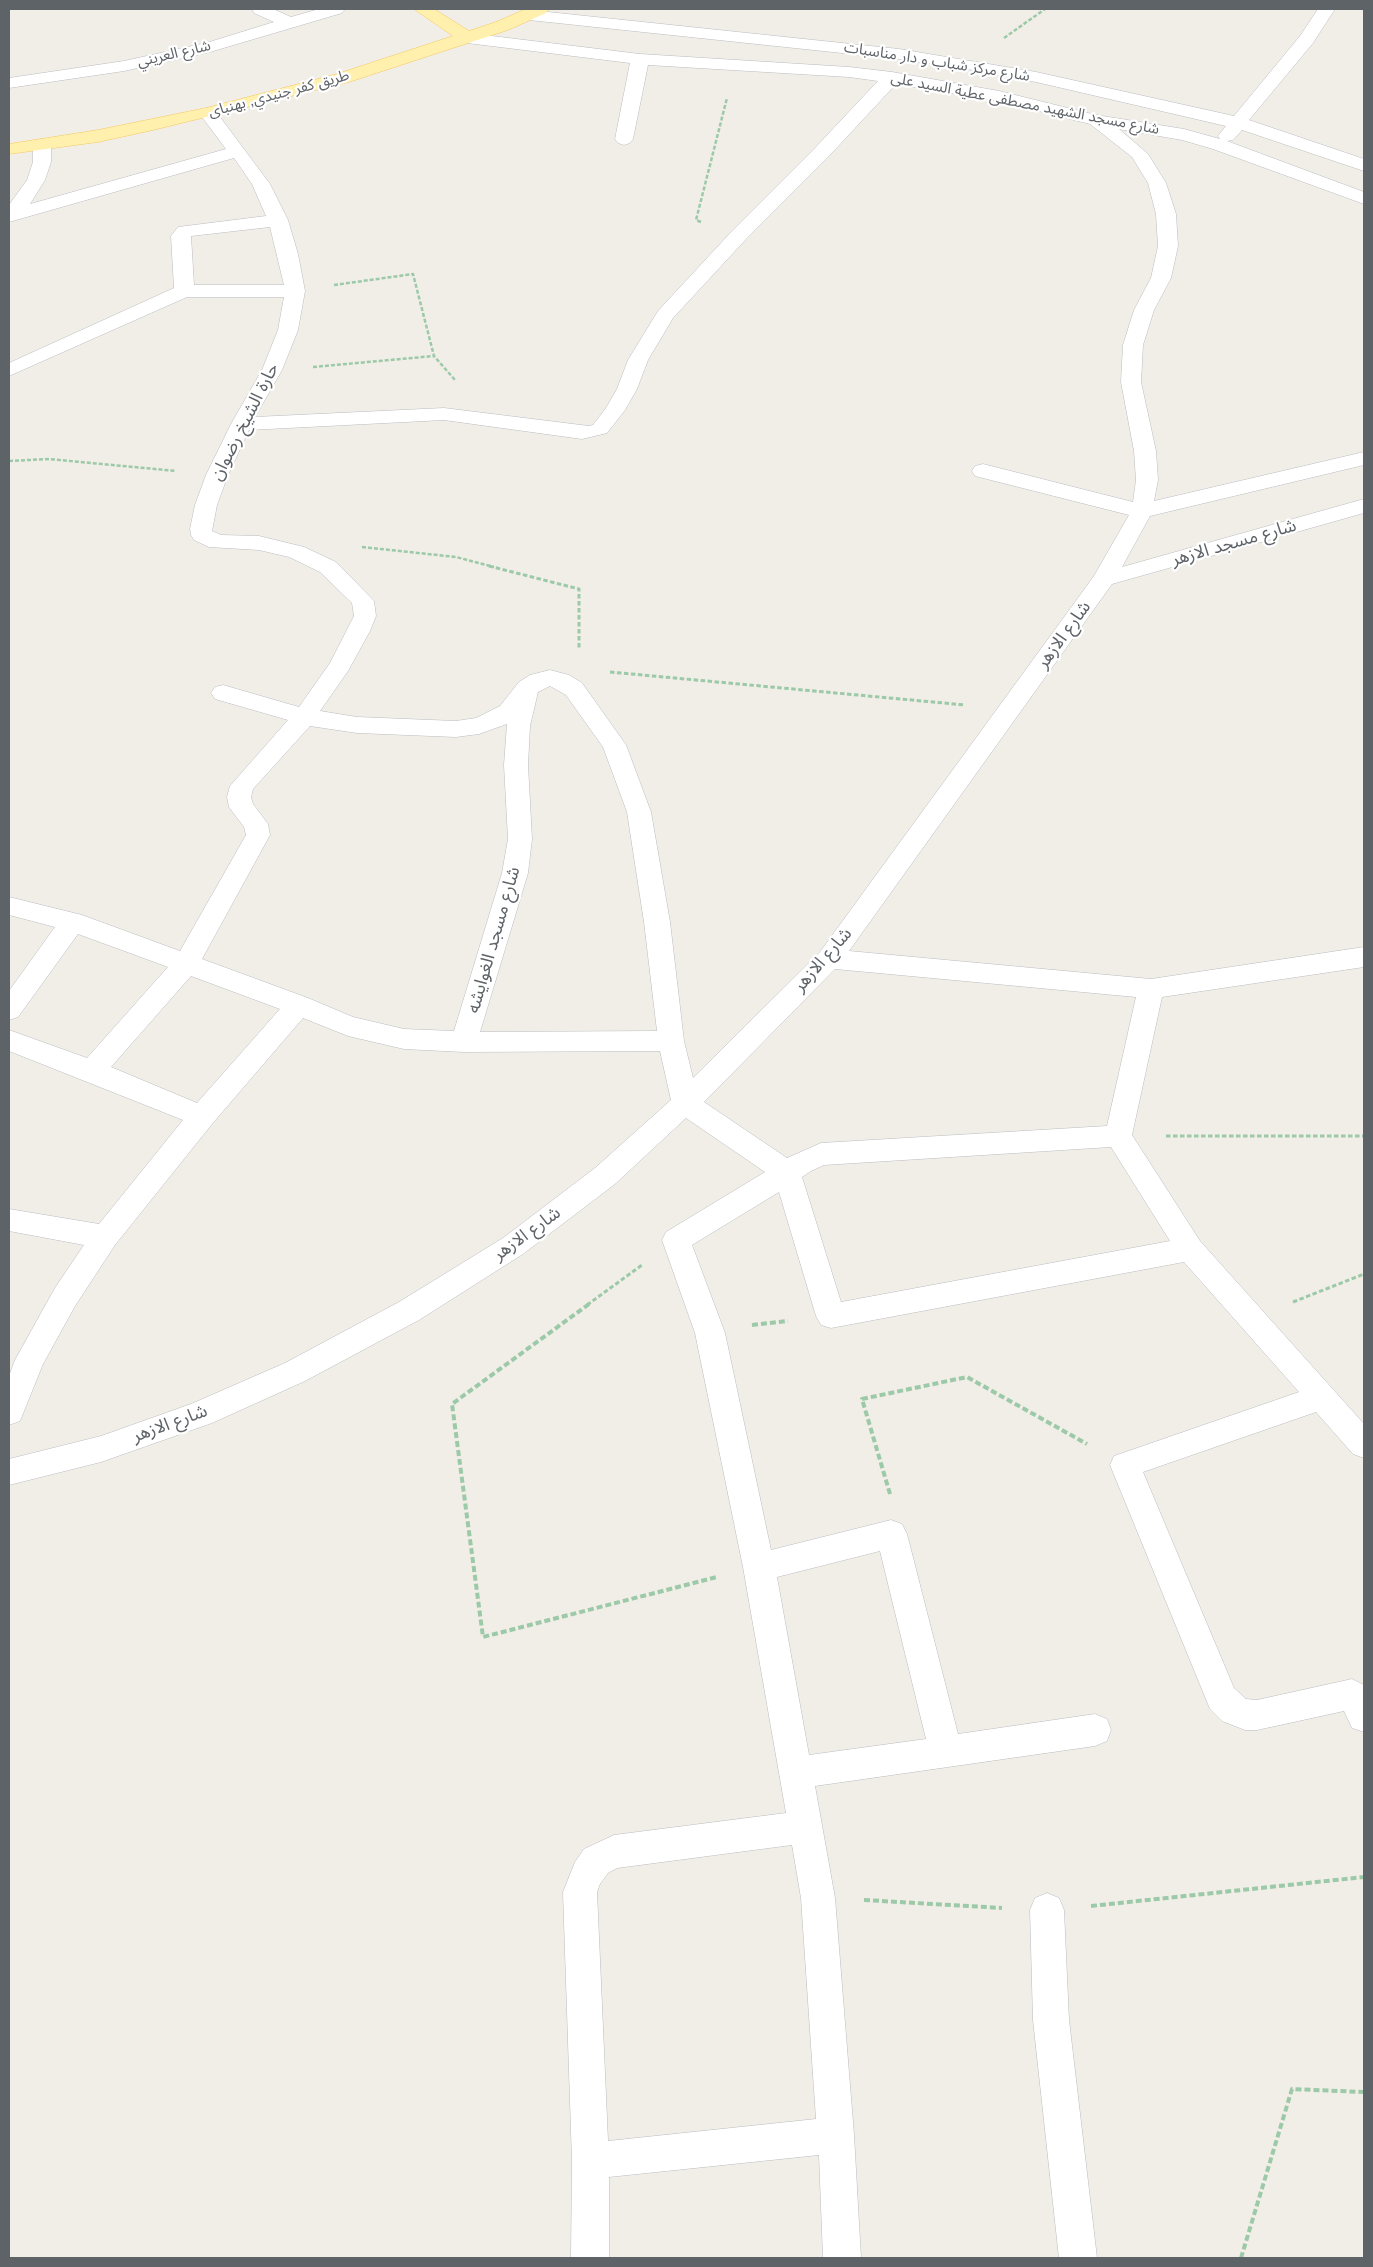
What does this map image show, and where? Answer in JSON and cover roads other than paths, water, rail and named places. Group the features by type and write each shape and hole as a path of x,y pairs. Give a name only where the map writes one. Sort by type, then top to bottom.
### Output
{"main road":[{"path":"423,9 467,38"},
{"name":"طريق كفر جنيدي, بهنباى","path":"9,149 107,134 208,113 343,78 467,38 534,12"}],"street":[{"path":"260,9 290,23"},
{"name":"شارع العريني","path":"9,83 124,66 210,46 336,9"},
{"path":"1220,145 1307,40 1326,9"},
{"name":"شارع مركز شباب و دار مناسبات","path":"534,12 899,54 967,64 1036,77 1238,123 1364,165"},
{"name":"شارع مسجد الشهيد مصطفى عطية السيد على","path":"467,38 640,59 892,77 943,85 999,96 1096,120 1184,135 1220,145 1364,198"},
{"path":"624,139 640,59"},
{"path":"943,85 967,64"},
{"path":"241,424 444,414 582,433 600,429 615,410 627,389 638,360 664,315 892,77"},
{"name":"حارة الشيخ رضوان","path":"92,1071 186,964 258,835 256,824 241,807 239,797 242,786 304,716 340,666 365,616 363,601 328,567 296,552 258,543 217,542 202,535 201,529 204,513 217,475 241,424 272,370 288,330 294,291 288,254 278,220 261,184 208,113"},
{"name":"شارع الازهر","path":"9,1472 101,1449 201,1414 295,1372 409,1311 521,1240 605,1176 685,1103 829,959 1104,579 1142,511 1147,480 1145,451 1131,382 1133,345 1144,310 1161,278 1168,246 1166,214 1157,183 1139,154 1096,120"},
{"path":"9,216 25,198 36,180 42,162 42,144"},
{"path":"9,216 238,151"},
{"path":"184,291 181,236 185,231 278,220"},
{"path":"9,370 184,291 294,291"},
{"path":"983,471 1142,511 1364,459"},
{"name":"شارع مسجد الازهر","path":"1104,579 1364,506"},
{"path":"223,693 304,716 357,725 456,729 479,726 495,720 508,712 527,688 538,681 550,678 561,681 576,679 614,745 639,812 657,922 671,1041 685,1103 788,1173 831,1316 1190,1249"},
{"name":"شارع مسجد الغوايشه","path":"464,1042 515,873 520,839 516,755 518,726 527,688"},
{"path":"9,906 73,922 299,1005 348,1026 404,1039 464,1042 671,1041"},
{"path":"9,1010 73,922"},
{"path":"829,959 1151,989 1364,957"},
{"path":"1151,989 1118,1136 1190,1249 1364,1445"},
{"path":"9,1412 30,1360 65,1297 105,1237 202,1116 299,1005"},
{"path":"9,1040 92,1071 202,1116"},
{"path":"842,2258 836,2135 818,1898 759,1567 710,1333 676,1240 788,1173 801,1163 820,1154 1118,1136"},
{"path":"9,1220 105,1237"},
{"path":"1323,1398 1125,1465 1222,1698 1234,1710 1245,1715 1257,1715 1352,1694 1364,1717"},
{"path":"759,1567 891,1534 946,1752"},
{"path":"796,1773 1095,1730"},
{"path":"590,2258 590,2161 580,1892 587,1874 596,1861 614,1852 806,1827"},
{"path":"1046,1910 1051,2020 1078,2258"},
{"path":"590,2161 836,2135"}]}
